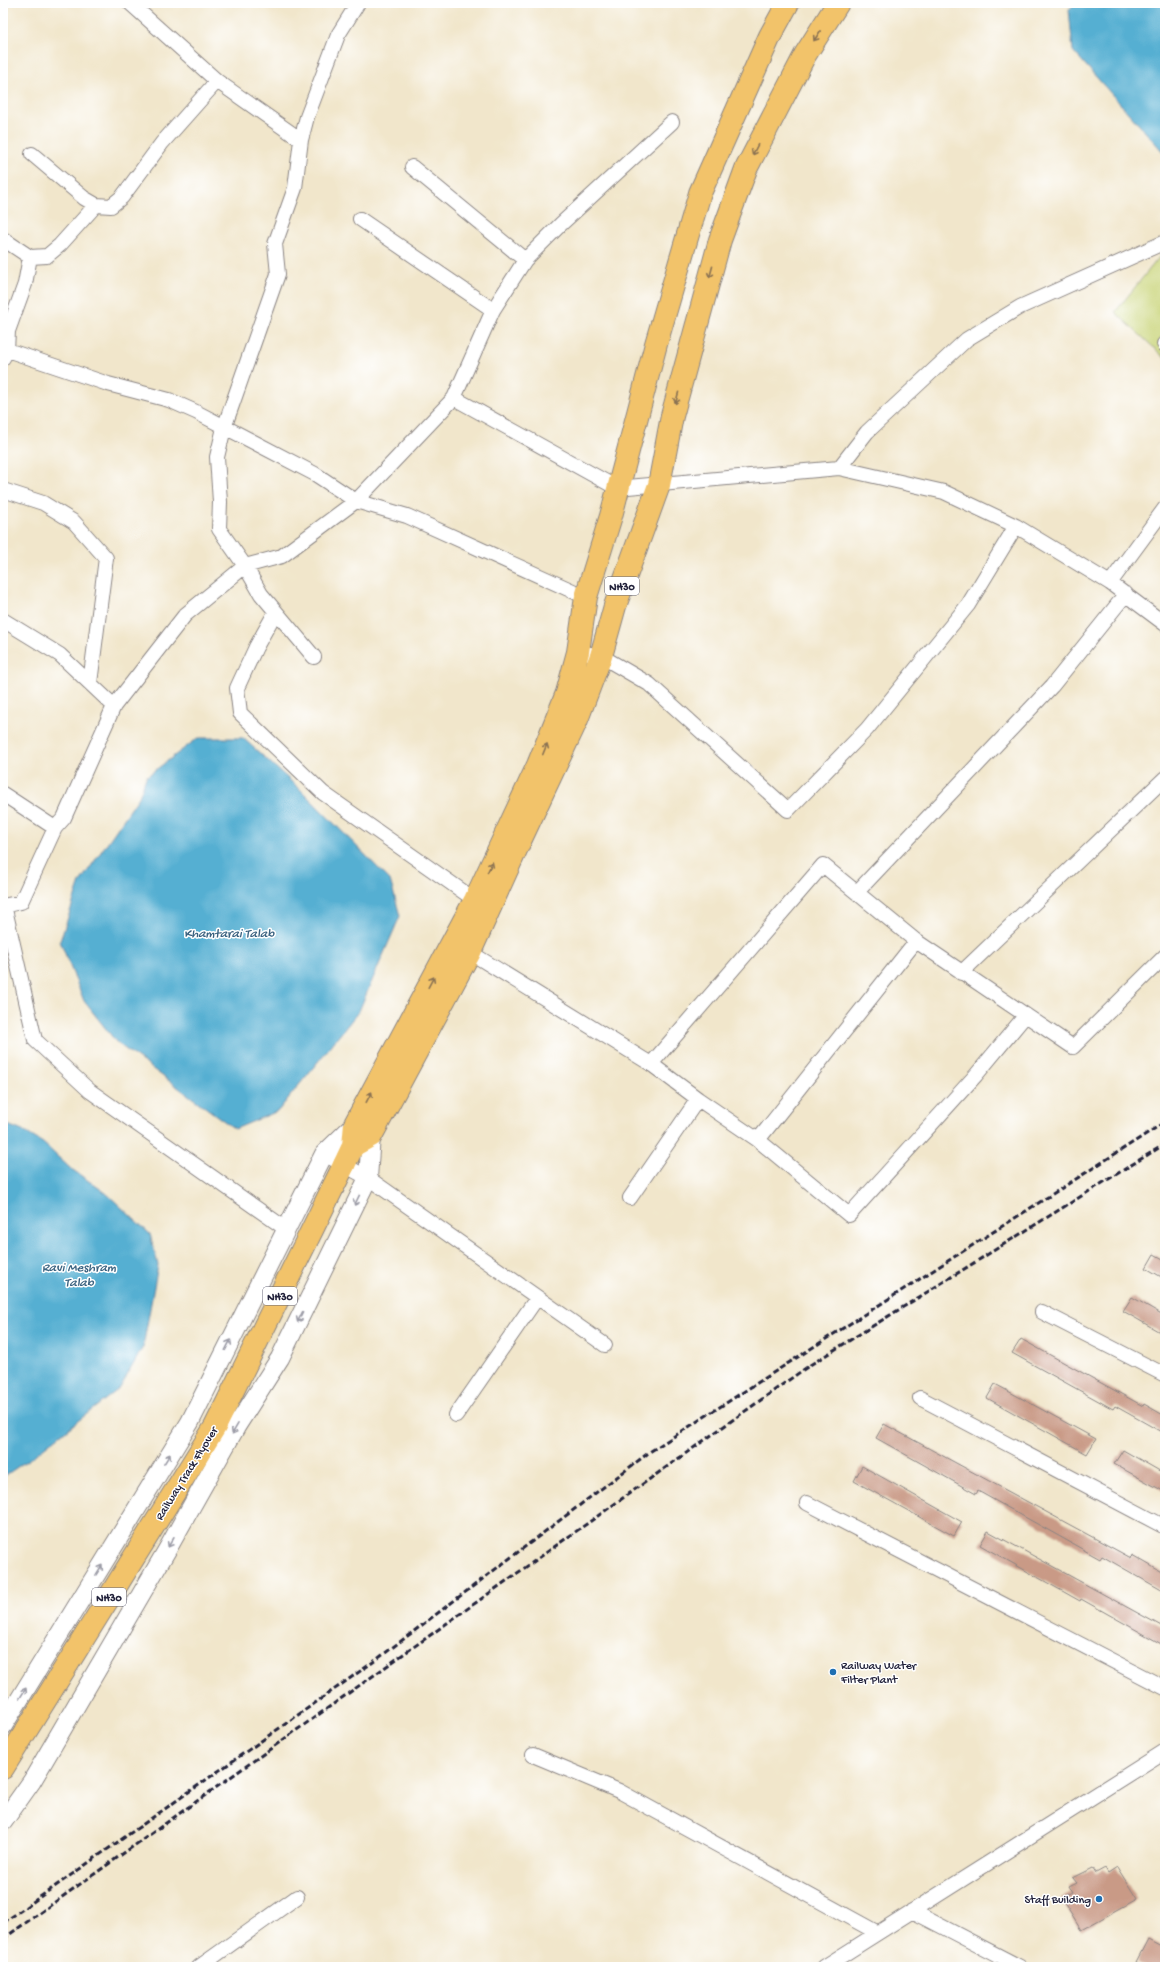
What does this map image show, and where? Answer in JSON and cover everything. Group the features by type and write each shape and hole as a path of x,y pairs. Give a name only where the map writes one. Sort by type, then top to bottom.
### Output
{"main road":[{"name":"NH30","path":"462,946 475,900 538,765 567,693 578,652 586,597 611,516 617,488 656,344 700,193 770,36 788,3"},
{"name":"NH30","path":"356,1143 462,946 519,844 576,722 601,656 615,606 659,485 672,416 720,240 746,169 805,55 838,3"},
{"name":"Railway Track Flyover","path":"3,1768 215,1427 356,1143"}],"street":[{"path":"130,3 218,81 301,140"},
{"path":"314,657 275,613 219,529 220,502 217,456 224,428 278,274 275,244 295,188 301,140 307,118 338,35 358,3"},
{"path":"32,154 84,198 96,205 111,206 122,197 162,143 218,81"},
{"path":"286,1229 90,1091 35,1040 4,906 21,902 54,828 64,818 114,706 185,615 245,566 282,556 356,501 454,398 493,310 525,260 561,224 672,122"},
{"path":"412,167 525,260"},
{"path":"3,239 30,257 47,256 60,245 96,205"},
{"path":"360,219 493,310"},
{"path":"839,468 867,432 967,339 1020,307 1165,242"},
{"path":"30,257 25,284 8,331 5,354 169,400 315,474 356,501 407,516 586,597"},
{"path":"454,398 617,488 839,468 944,492 1016,526 1110,583 1165,624"},
{"path":"3,490 43,503 74,522 106,558 90,683"},
{"path":"1110,583 1165,508"},
{"path":"578,652 601,656 649,684 788,810 867,729 968,605 1016,526"},
{"path":"857,892 1052,686 1126,594"},
{"path":"275,613 256,647 237,688 240,712 323,793 475,900"},
{"path":"3,620 60,655 114,706"},
{"path":"961,973 1165,778"},
{"path":"3,794 54,828"},
{"path":"651,1064 823,865 916,941 961,973 1073,1047 1165,956"},
{"path":"758,1140 916,941"},
{"path":"462,946 651,1064 698,1099 758,1140 849,1215 976,1075 1025,1016"},
{"path":"630,1198 698,1099"},
{"path":"324,1154 356,1143"},
{"path":"4,1723 190,1422 324,1154 356,1143"},
{"path":"356,1143 368,1178 606,1345"},
{"path":"3,1822 32,1781 167,1550 236,1427 280,1358 368,1178 356,1143"},
{"path":"456,1416 537,1298"},
{"path":"1042,1312 1165,1375"},
{"path":"920,1398 1165,1527"},
{"path":"807,1503 1165,1688"},
{"path":"824,1967 1165,1751"},
{"path":"533,1755 619,1791 878,1933"},
{"path":"199,1967 297,1897"},
{"path":"912,1911 1020,1967"}],"green space":[{"path":"1165,250 1165,358 1115,312"}],"water":[{"path":"1075,3 1165,3 1165,154 1073,51 1069,10"},
{"name":"Khamtarai Talab","path":"198,738 243,738 303,792 390,880 400,916 359,1011 278,1111 235,1129 117,1043 84,1001 60,941 80,882 139,797 146,777"},
{"name":"Ravi Meshram Talab","path":"3,1123 25,1132 43,1143 70,1168 106,1193 150,1234 158,1265 143,1347 120,1388 32,1457 3,1477"}],"building":[{"path":"1154,1254 1165,1260 1165,1279 1146,1268"},
{"path":"1132,1297 1165,1316 1165,1335 1123,1311"},
{"path":"1021,1339 1143,1406 1144,1404 1165,1416 1165,1434 1115,1406 1113,1409 1012,1353"},
{"path":"995,1384 1096,1439 1087,1454 987,1398"},
{"path":"884,1424 1131,1558 1132,1555 1165,1574 1165,1592 1102,1556 1100,1559 978,1491 976,1494 876,1438"},
{"path":"1123,1450 1165,1474 1165,1492 1114,1464"},
{"path":"862,1466 962,1522 954,1536 854,1481"},
{"path":"988,1531 1165,1628 1165,1646 1081,1599 1080,1601 980,1545"},
{"name":"Staff Building","path":"1117,1867 1137,1899 1081,1930 1061,1898 1072,1892 1069,1887 1077,1883 1073,1878 1093,1868 1096,1873 1105,1868 1108,1873"},
{"path":"1148,1939 1165,1948 1165,1967 1145,1967 1136,1962"}],"railway":[{"path":"3,1923 376,1660 651,1451 1165,1122"},
{"path":"3,1939 810,1365 1165,1144"}],"place":[{"name":"Railway Water Filter Plant","path":"833,1672"},
{"name":"Staff Building","path":"1099,1899"}]}
